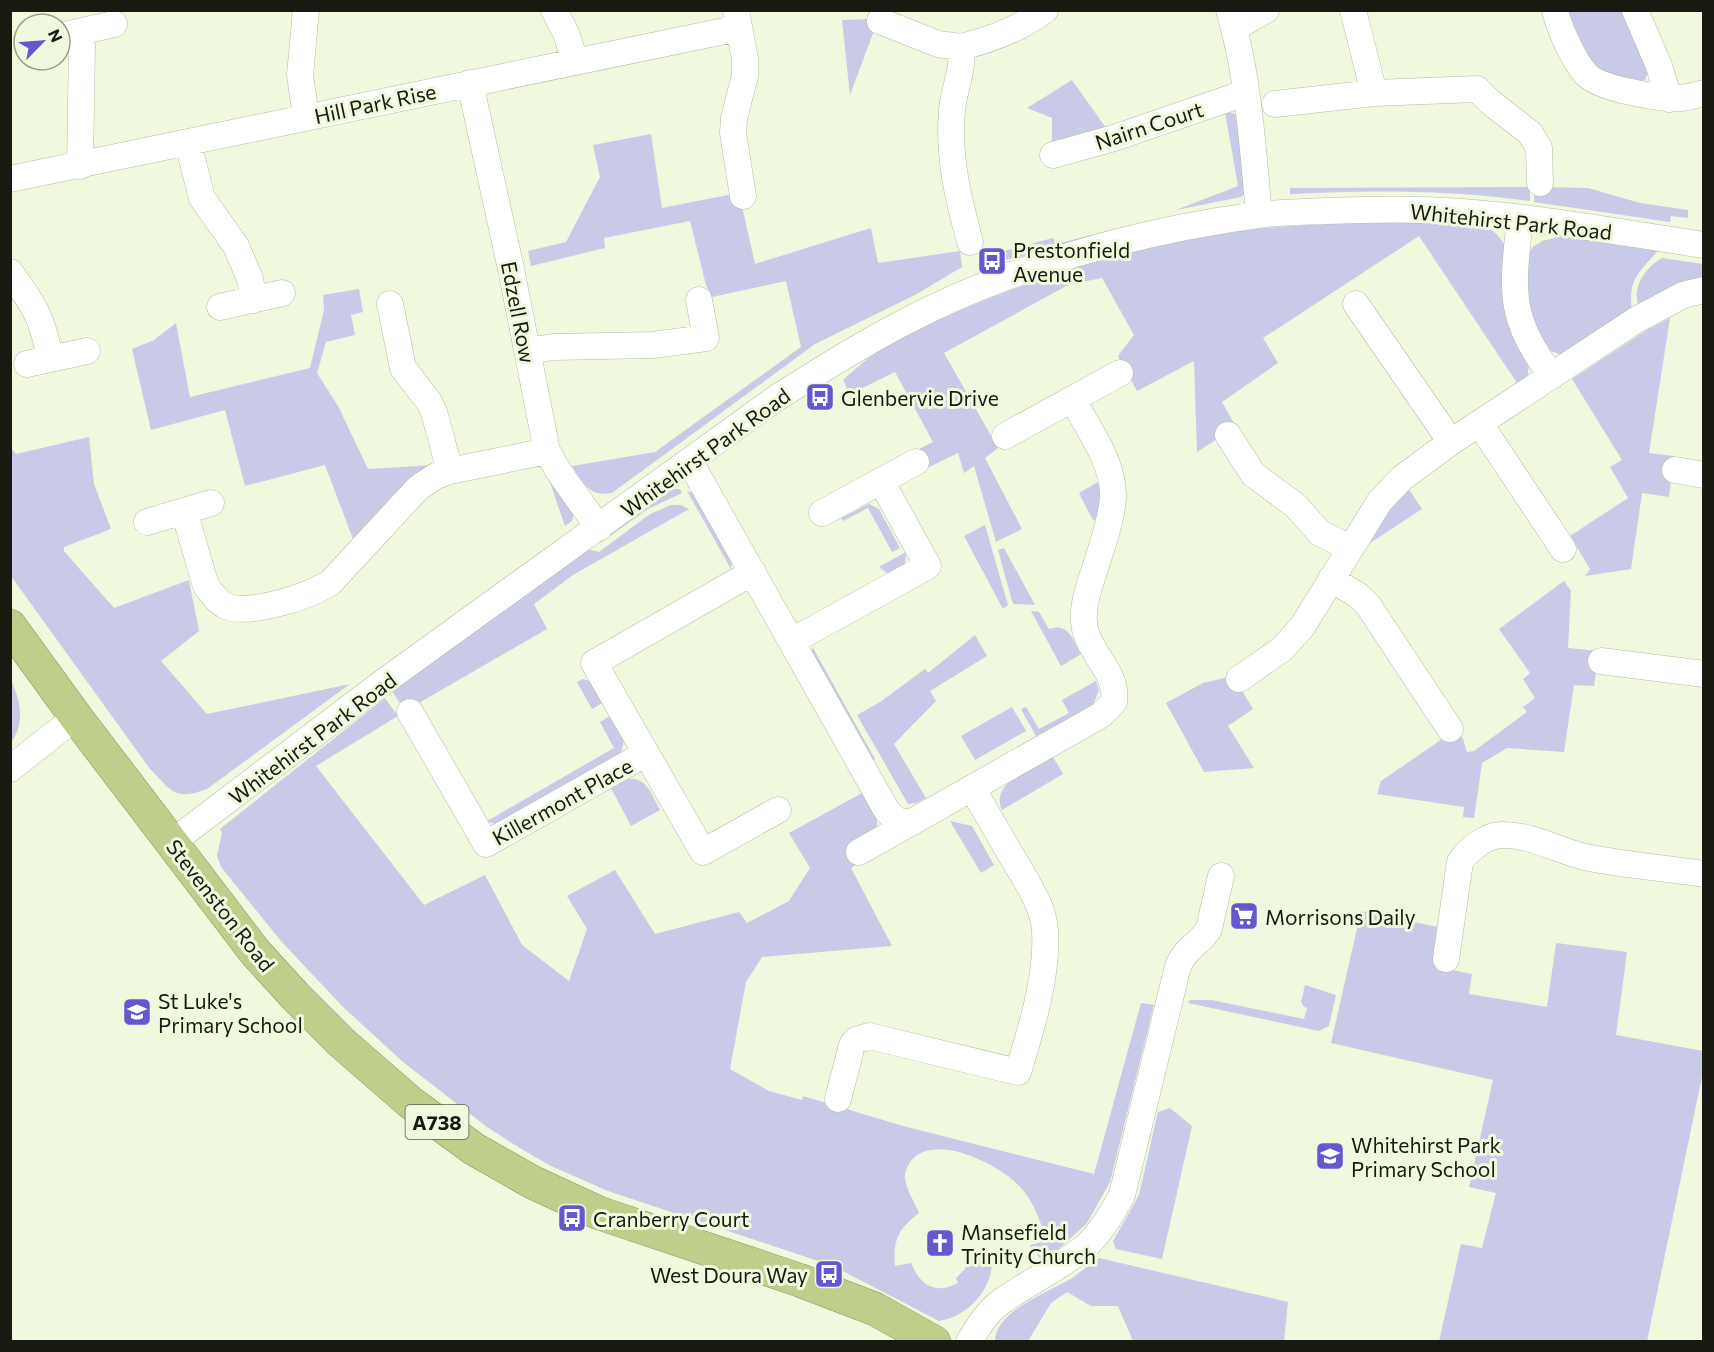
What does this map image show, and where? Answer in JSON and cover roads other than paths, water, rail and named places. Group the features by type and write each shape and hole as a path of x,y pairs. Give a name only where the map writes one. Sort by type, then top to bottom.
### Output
{"highway":[{"name":"Stevenston Road","path":"10,626 76,717 255,952 341,1042 411,1103 474,1149 532,1182 599,1213 799,1280 874,1310 934,1341"}],"street":[{"path":"306,10 300,75 306,117"},
{"path":"554,10 566,33 575,62"},
{"path":"880,21 938,44 961,47 984,42 1025,23 1046,10"},
{"path":"1259,215 1251,123 1231,19 1266,10"},
{"path":"1353,10 1374,93"},
{"path":"1555,10 1572,51 1584,72 1596,81 1669,99 1704,93"},
{"path":"1635,10 1655,56 1669,99"},
{"path":"738,19 745,59 745,76 734,118 733,133 743,196"},
{"name":"Hill Park Rise","path":"10,179 575,62 738,19"},
{"path":"72,34 114,24"},
{"path":"72,37 82,45 81,166"},
{"path":"961,47 962,69 952,108 952,156 957,195 970,242"},
{"name":"Edzell Row","path":"470,83 547,451 559,472 599,528"},
{"path":"1275,104 1374,93 1478,89 1490,102 1530,133 1539,148 1540,183"},
{"name":"Nairn Court","path":"1053,154 1114,138 1245,93"},
{"path":"188,143 202,198 236,246 250,279 254,300"},
{"name":"Whitehirst Park Road","path":"171,843 382,683 775,399 830,364 901,324 1029,269 1095,249 1195,226 1259,215 1390,208 1520,218 1704,245"},
{"path":"1520,218 1514,295 1518,314 1530,343 1552,376"},
{"path":"10,272 35,306 41,319 39,361 87,351"},
{"path":"1239,679 1282,649 1302,627 1380,501 1402,478 1451,442 1656,308 1683,294 1704,290"},
{"path":"220,307 282,293"},
{"path":"527,351 553,347 653,345 706,338 699,300"},
{"path":"390,304 403,368 434,412 450,471"},
{"path":"1356,304 1451,442"},
{"path":"1005,436 1120,373"},
{"path":"860,852 1101,715 1114,702 1115,688 1088,639 1084,622 1086,600 1110,516 1113,496 1112,481 1107,464 1072,400"},
{"path":"1480,424 1563,549"},
{"path":"1228,435 1253,474 1296,506 1320,533 1350,548"},
{"path":"184,511 206,586 225,605 236,609 252,609 312,593 332,582 418,488 436,476 450,471 547,451"},
{"path":"690,462 887,811 895,820 913,822"},
{"path":"822,513 916,462"},
{"path":"1675,470 1704,475"},
{"path":"792,641 928,566 881,481"},
{"path":"147,522 211,503"},
{"name":"Killermont Place","path":"753,572 594,663 703,852 778,810"},
{"path":"1331,579 1359,596 1368,605 1450,729"},
{"path":"1601,661 1704,674"},
{"name":"Killermont Place","path":"410,712 486,844 645,754"},
{"path":"10,769 76,717"},
{"path":"838,1099 852,1045 856,1040 869,1036 1018,1072 1036,1012 1045,954 1045,930 1032,891 972,788"},
{"path":"1446,959 1460,862 1474,847 1491,838 1501,835 1536,840 1583,856 1704,874"},
{"path":"969,1341 979,1325 1004,1299 1069,1260 1086,1246 1100,1230 1122,1195 1178,966 1183,954 1209,929 1221,876"}],"place":[{"name":"Prestonfield Avenue","path":"992,261"},
{"name":"Glenbervie Drive","path":"820,397"},
{"name":"Morrisons Daily","path":"1244,916"},
{"name":"St Luke's Primary School","path":"137,1012"},
{"name":"Whitehirst Park Primary School","path":"1330,1156"},
{"name":"Cranberry Court","path":"572,1218"},
{"name":"Mansefield Trinity Church","path":"940,1243"},
{"name":"West Doura Way","path":"829,1274"}]}
